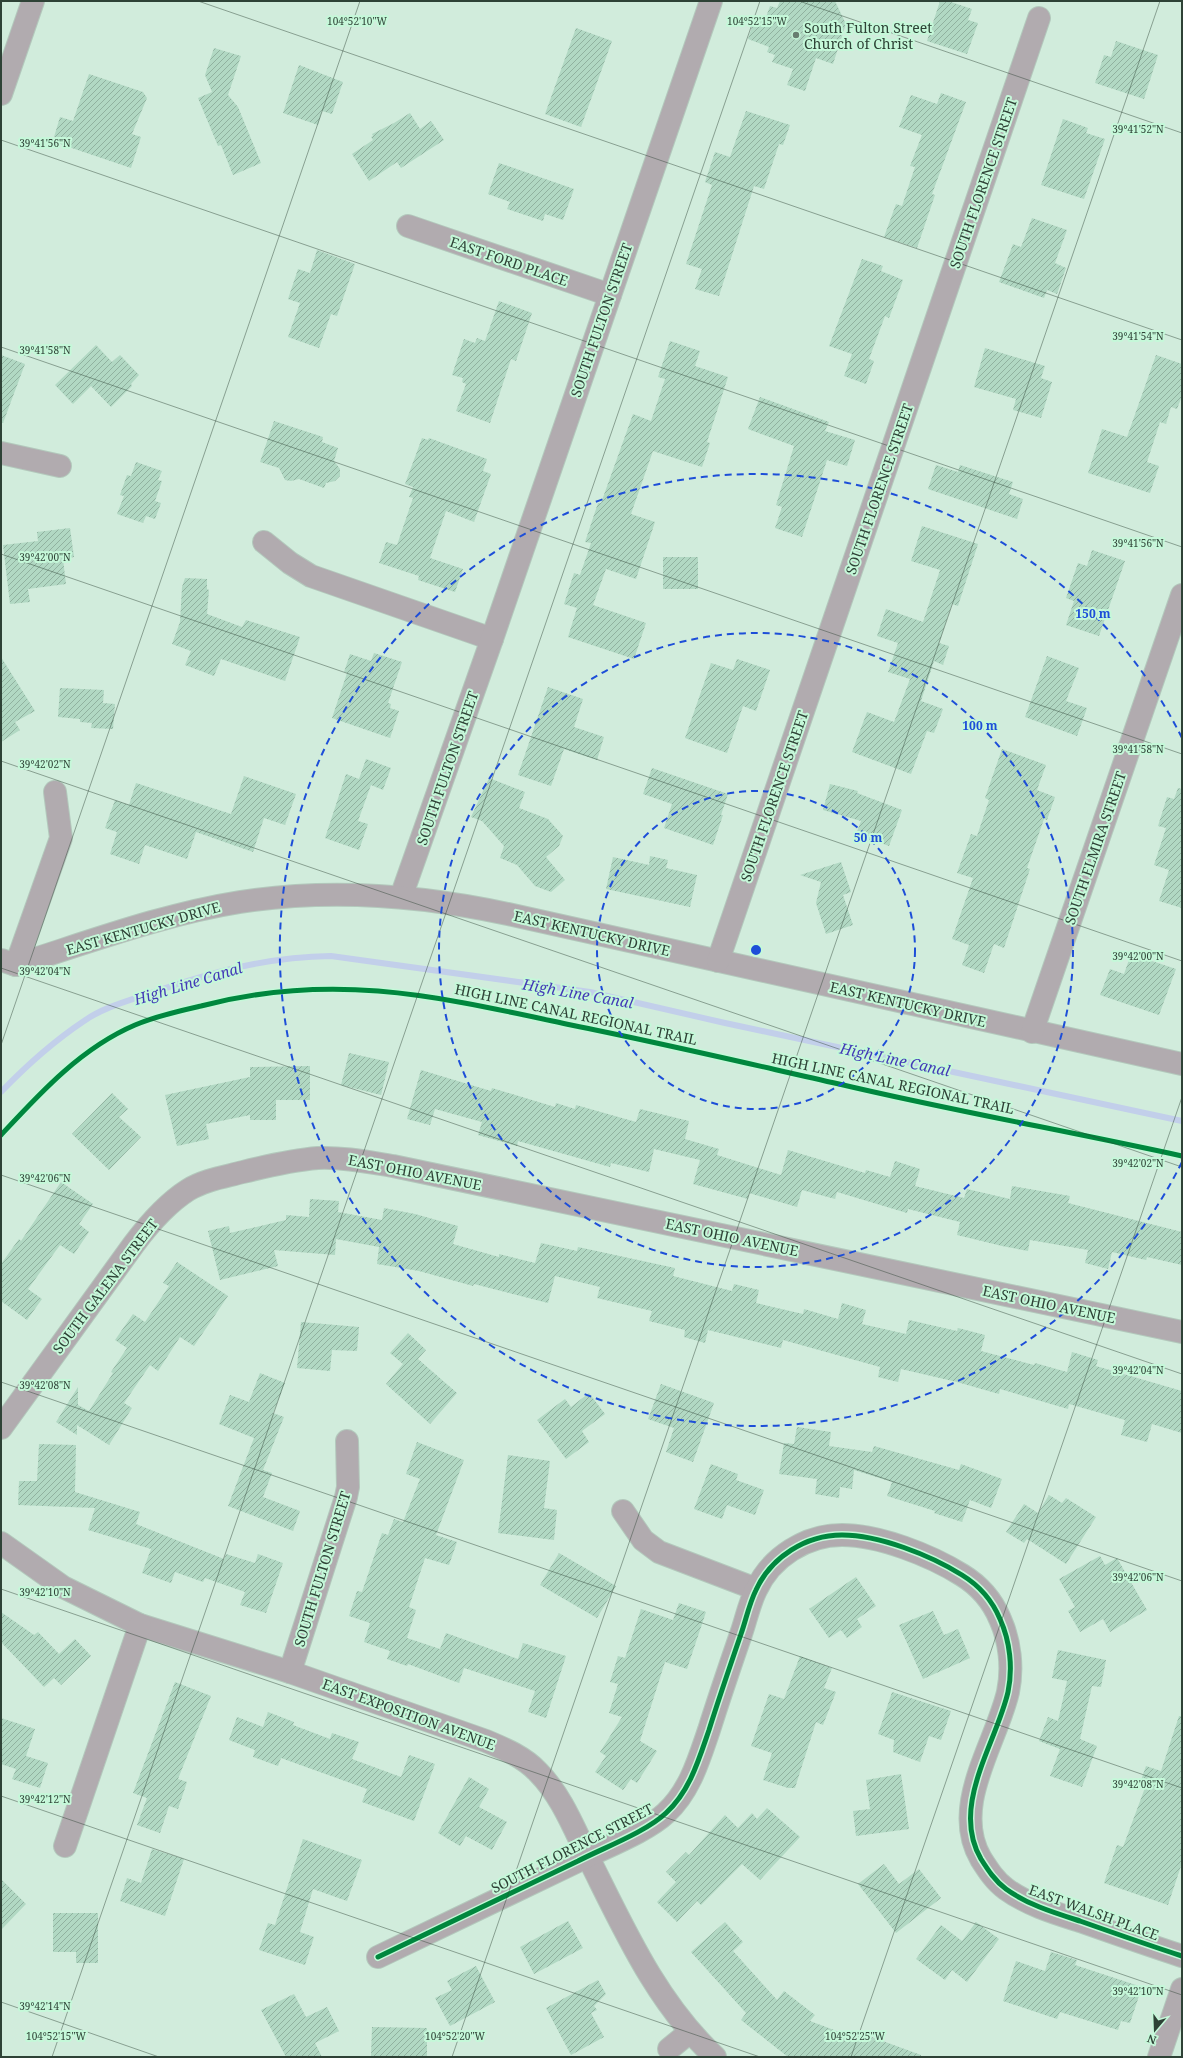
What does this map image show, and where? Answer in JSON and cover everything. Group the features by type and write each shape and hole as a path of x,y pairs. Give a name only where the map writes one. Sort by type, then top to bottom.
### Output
{"street":[{"path":"1,94 33,1"},
{"name":"SOUTH FULTON STREET","path":"401,897 492,639 711,1"},
{"name":"SOUTH FLORENCE STREET","path":"718,961 1039,18"},
{"name":"EAST FORD PLACE","path":"408,226 610,295"},
{"path":"1,453 60,466"},
{"path":"264,542 290,563 311,576 492,639"},
{"name":"SOUTH ELMIRA STREET","path":"1032,1032 1182,595"},
{"path":"8,962 61,838 56,792"},
{"name":"EAST KENTUCKY DRIVE","path":"8,962 169,918 240,902 326,894 401,897 485,909 1032,1032 1182,1064"},
{"name":"EAST OHIO AVENUE","path":"281,1163 332,1158 387,1165 1182,1332"},
{"name":"SOUTH GALENA STREET","path":"1,1428 124,1256 164,1208 197,1186 224,1177 281,1163"},
{"name":"SOUTH FULTON STREET","path":"290,1672 346,1497 348,1487 347,1441"},
{"path":"623,1511 639,1534 650,1546 673,1558 756,1589"},
{"name":"EAST WALSH PLACE","path":"756,1589 776,1562 788,1552 814,1538 831,1535 860,1536 916,1553 951,1568 980,1588 990,1600 1006,1632 1010,1669 1006,1699 970,1805 971,1831 976,1852 994,1878 1007,1890 1022,1898 1050,1911 1182,1956"},
{"name":"EAST EXPOSITION AVENUE","path":"1,1543 63,1587 140,1624 290,1672 486,1741 521,1758 537,1770 552,1788 643,1965 690,2032 715,2057"},
{"name":"SOUTH FLORENCE STREET","path":"378,1957 587,1856 658,1819 672,1806 682,1794 699,1759 756,1589"},
{"path":"65,1846 140,1624"},
{"path":"1159,2057 1182,1989"},
{"path":"669,2049 690,2032"}],"building":[{"name":"South Fulton Street Church of Christ","path":"780,1 835,1 846,24 833,64 816,58 805,91 787,85 793,69 772,62 775,55 767,52 769,47 748,39 755,17 765,20 770,6 777,8"},
{"path":"940,1 948,1 972,9 968,20 978,23 967,54 927,41"},
{"path":"576,28 612,41 581,127 545,114"},
{"path":"1116,41 1158,55 1144,99 1095,83 1104,55 1111,57"},
{"path":"214,48 241,56 228,95 238,107 261,163 233,175 221,145 218,146 198,98 212,92 205,75"},
{"path":"299,65 343,82 332,114 322,111 318,125 283,113"},
{"path":"89,74 143,92 147,98 132,134 141,137 131,168 57,143 59,138 54,137 60,117 73,121"},
{"path":"941,93 966,102 932,194 935,195 917,248 884,237 896,204 902,206 915,167 910,166 922,135 899,127 911,95 937,104"},
{"path":"746,111 790,125 783,145 779,144 764,189 754,186 719,296 695,289 702,269 686,264 712,185 705,182 715,152 730,157"},
{"path":"410,113 420,129 431,121 444,140 401,168 397,162 369,181 352,154 373,140 371,137 373,136 372,134"},
{"path":"1063,119 1088,128 1086,133 1105,139 1084,199 1041,185"},
{"path":"499,163 574,189 563,220 545,214 543,221 507,209 510,202 488,194"},
{"path":"1032,218 1067,230 1055,263 1066,268 1057,294 1047,290 1044,298 999,282 1013,244 1021,247"},
{"path":"317,250 355,264 337,316 331,314 319,348 288,337 300,303 288,299 298,269 310,273"},
{"path":"862,259 883,266 881,271 903,280 889,318 885,316 869,359 874,361 866,384 844,376 852,354 829,346"},
{"path":"499,301 532,313 516,361 511,359 490,423 456,411 466,384 462,382 463,378 452,375 464,339 475,343 477,338 485,341"},
{"path":"670,341 700,351 695,366 728,377 707,442 710,443 702,467 653,451 631,514 655,522 636,579 606,569 593,605 646,623 634,659 568,637 577,608 564,604 574,573 580,575 591,543 585,542 598,503 601,503 633,414 651,421 665,379 658,377"},
{"path":"96,345 112,362 120,355 139,375 131,384 132,386 111,407 91,386 73,404 55,385"},
{"path":"985,348 1045,366 1041,378 1052,382 1041,418 1013,410 1016,399 974,387"},
{"path":"1,355 25,364 3,423 1,423"},
{"path":"1156,355 1182,364 1182,396 1177,409 1171,407 1166,424 1160,422 1147,462 1159,466 1150,493 1088,473 1102,429 1127,437"},
{"path":"760,397 829,422 825,431 855,440 847,466 827,460 802,537 775,528 782,507 776,505 794,446 748,429"},
{"path":"274,421 323,437 322,442 338,448 334,461 340,469 340,476 335,481 326,483 324,488 299,479 291,481 285,480 279,468 260,462"},
{"path":"422,438 428,440 429,438 487,459 483,471 491,474 474,522 446,511 430,558 463,569 455,592 418,580 419,576 379,563 386,542 397,545 413,498 409,497 413,487 405,484"},
{"path":"136,462 162,471 158,480 162,481 155,501 161,503 155,519 146,516 143,523 117,514 124,496 120,495 127,475 131,476"},
{"path":"936,465 958,472 960,465 1013,482 1009,494 1023,499 1017,519 928,489"},
{"path":"922,526 978,544 958,606 952,604 939,643 949,646 943,665 934,661 921,701 943,709 934,733 927,731 911,774 852,752 867,712 894,722 910,679 888,672 898,643 877,636 886,609 923,622 940,570 911,561"},
{"path":"70,528 74,557 63,559 66,584 28,589 30,602 10,604 3,545 38,541 37,532"},
{"path":"1092,550 1125,561 1099,636 1066,625 1074,601 1066,598 1078,563 1087,566"},
{"path":"663,557 698,557 698,589 663,589"},
{"path":"185,578 207,579 207,589 209,590 207,614 242,627 246,620 300,637 285,681 221,659 214,676 185,665 191,651 172,644 180,622 182,587"},
{"path":"374,653 402,662 388,703 391,704 390,708 399,711 390,738 332,718 347,673 344,672 350,654 371,661"},
{"path":"1047,656 1079,668 1066,701 1087,708 1077,736 1025,717"},
{"path":"1,657 35,711 15,722 20,730 1,742"},
{"path":"737,659 770,670 756,711 743,706 727,753 685,738 711,663 733,670"},
{"path":"548,687 583,699 574,727 604,737 597,760 564,749 551,786 518,775"},
{"path":"60,688 104,690 103,703 115,704 113,729 91,728 92,723 80,722 80,719 58,717"},
{"path":"1002,749 1046,765 1037,790 1055,797 1047,820 1044,819 1027,868 1030,869 1004,948 994,944 984,973 962,965 969,945 952,939 973,878 957,873 971,834 977,836 989,800 985,798"},
{"path":"366,759 391,768 383,790 371,785 358,821 368,824 359,850 325,838 346,774 359,779"},
{"path":"652,768 728,794 713,845 664,828 672,804 643,794"},
{"path":"244,776 296,794 285,825 264,818 253,852 196,832 187,859 145,845 139,864 110,854 117,832 105,828 115,800 129,805 136,783 231,814"},
{"path":"489,778 525,792 519,808 548,819 563,836 559,846 546,857 565,880 551,892 535,886 517,865 500,858 504,846 482,821 471,817"},
{"path":"830,784 858,791 857,793 902,810 889,846 856,834 861,821 823,810"},
{"path":"1178,788 1182,789 1182,908 1159,901 1169,870 1154,865 1166,828 1158,826 1167,797 1174,799"},
{"path":"650,856 668,860 666,868 697,875 690,907 606,889 613,857 649,865"},
{"path":"841,862 851,892 843,895 853,925 826,934 816,903 821,882 800,875"},
{"path":"1131,954 1176,969 1159,1015 1100,995 1110,969 1124,974"},
{"path":"349,1053 389,1062 381,1095 341,1085"},
{"path":"310,1066 310,1100 276,1100 276,1120 250,1120 250,1115 206,1124 209,1139 177,1146 165,1095 250,1077 250,1067"},
{"path":"421,1070 491,1091 492,1088 555,1107 556,1103 575,1109 576,1105 636,1122 640,1109 689,1121 685,1139 719,1149 717,1155 781,1175 788,1150 865,1173 866,1170 890,1177 895,1161 920,1169 915,1186 964,1198 967,1189 1010,1199 1012,1186 1070,1196 1068,1203 1182,1232 1182,1265 1147,1257 1146,1260 1112,1252 1108,1269 1085,1263 1088,1250 1030,1240 1028,1251 1002,1246 957,1235 960,1222 908,1209 907,1213 837,1192 835,1199 802,1190 797,1207 749,1193 748,1199 693,1184 700,1160 654,1149 649,1172 611,1163 610,1167 518,1141 517,1146 478,1135 482,1122 435,1109 430,1125 407,1119"},
{"path":"112,1093 128,1109 119,1117 141,1137 109,1170 72,1134"},
{"path":"61,1182 93,1204 79,1224 89,1232 74,1254 60,1245 28,1289 42,1299 27,1320 1,1301 1,1264 19,1239 21,1241"},
{"path":"310,1199 339,1201 338,1212 382,1220 384,1208 415,1214 458,1226 453,1244 499,1257 499,1254 535,1263 541,1243 577,1251 578,1247 675,1268 673,1276 732,1291 734,1284 759,1290 756,1303 803,1314 804,1309 838,1319 842,1303 866,1310 862,1324 906,1334 909,1320 957,1331 958,1328 985,1335 981,1351 1067,1372 1072,1352 1098,1360 1096,1366 1182,1391 1182,1433 1152,1424 1147,1442 1121,1435 1125,1420 1069,1404 1068,1409 1000,1389 999,1394 957,1382 901,1369 898,1382 878,1377 880,1367 783,1340 781,1348 708,1330 705,1343 684,1337 685,1330 649,1321 652,1311 597,1298 600,1287 555,1276 548,1303 474,1284 473,1286 419,1271 377,1264 379,1247 336,1239 335,1255 274,1250 278,1266 220,1280 208,1231 229,1226 230,1233 286,1220 286,1215 309,1217"},
{"path":"177,1262 228,1296 194,1346 180,1337 158,1371 150,1365 124,1403 132,1408 109,1445 77,1425 77,1435 56,1422 78,1387 78,1405 89,1411 113,1373 111,1372 127,1348 115,1340 133,1314 145,1322 169,1286 163,1283"},
{"path":"301,1322 359,1327 357,1351 332,1350 330,1371 297,1368"},
{"path":"408,1333 426,1350 418,1359 457,1393 430,1424 386,1384 403,1364 390,1353"},
{"path":"260,1373 285,1383 273,1413 284,1417 263,1470 272,1473 263,1497 300,1511 293,1531 228,1506 254,1438 219,1424 230,1395 249,1402"},
{"path":"661,1384 714,1403 693,1462 666,1452 674,1428 648,1419"},
{"path":"589,1393 605,1414 582,1431 589,1442 566,1459 537,1420 565,1399 571,1407"},
{"path":"797,1427 831,1432 829,1446 872,1452 874,1446 959,1470 961,1464 1002,1479 991,1508 970,1500 962,1522 934,1513 935,1511 887,1496 892,1482 854,1470 852,1489 840,1487 839,1498 815,1494 817,1479 779,1474 784,1443 794,1444"},
{"path":"417,1442 464,1460 436,1535 457,1542 449,1565 425,1558 409,1607 416,1610 407,1638 440,1649 446,1633 518,1659 523,1643 566,1656 546,1718 528,1712 535,1691 464,1668 459,1683 408,1664 407,1666 387,1659 390,1651 364,1642 370,1623 349,1616 357,1591 362,1592 382,1533 388,1535 394,1519 403,1522 420,1479 406,1474"},
{"path":"39,1444 76,1445 75,1492 140,1512 136,1524 224,1559 226,1554 255,1563 258,1554 283,1563 266,1613 240,1605 245,1592 205,1578 203,1582 175,1572 171,1583 142,1573 151,1549 88,1530 95,1508 18,1505 19,1481 37,1481"},
{"path":"508,1455 550,1461 544,1508 557,1510 554,1540 498,1533"},
{"path":"711,1464 738,1474 736,1480 764,1490 755,1515 727,1505 722,1519 694,1509"},
{"path":"1049,1495 1062,1503 1066,1498 1096,1517 1066,1564 1027,1539 1024,1543 1006,1532 1024,1504 1038,1513"},
{"path":"559,1553 616,1586 597,1618 540,1585"},
{"path":"1100,1556 1105,1565 1117,1558 1147,1610 1110,1632 1103,1619 1080,1632 1068,1611 1075,1607 1059,1579"},
{"path":"856,1577 876,1606 857,1619 862,1627 847,1638 841,1630 829,1638 809,1609"},
{"path":"679,1603 706,1612 687,1669 665,1662 640,1741 657,1751 637,1783 631,1779 623,1790 595,1772 606,1756 600,1752 622,1717 609,1713 618,1684 610,1682 618,1656 625,1658 641,1609 673,1620"},
{"path":"933,1611 944,1635 958,1629 970,1658 923,1679 899,1625"},
{"path":"1,1612 34,1635 38,1632 59,1654 75,1639 91,1656 61,1685 54,1678 44,1687 1,1642"},
{"path":"1058,1650 1106,1660 1101,1687 1092,1686 1080,1739 1097,1746 1082,1787 1050,1776 1060,1749 1039,1741 1048,1717 1058,1721 1067,1681 1052,1678"},
{"path":"800,1656 832,1668 824,1688 836,1692 823,1725 816,1722 795,1788 788,1788 763,1780 772,1753 751,1746 769,1694 784,1699"},
{"path":"175,1682 211,1696 178,1779 187,1782 178,1809 169,1806 160,1833 137,1825 147,1798 133,1793"},
{"path":"892,1692 951,1711 941,1740 929,1736 920,1762 893,1752 894,1740 878,1734"},
{"path":"268,1712 294,1722 293,1725 330,1739 332,1733 359,1742 352,1759 401,1777 409,1755 435,1764 414,1821 362,1802 367,1789 281,1758 278,1766 253,1757 255,1750 229,1740 237,1717 263,1727"},
{"path":"1179,1716 1182,1716 1182,1863 1168,1905 1104,1883 1117,1845 1123,1847 1146,1785 1140,1783 1146,1766 1161,1771"},
{"path":"1,1718 35,1729 26,1756 48,1763 40,1788 12,1779 16,1769 1,1764"},
{"path":"901,1774 909,1829 856,1836 853,1811 870,1809 866,1780"},
{"path":"469,1777 489,1789 479,1807 507,1822 492,1850 466,1836 460,1846 438,1833"},
{"path":"767,1808 800,1837 760,1880 742,1864 701,1905 697,1901 677,1922 657,1902 676,1882 666,1872 686,1852 689,1855 725,1815 738,1828 752,1813 757,1819"},
{"path":"303,1839 362,1860 347,1901 313,1889 300,1932 314,1937 305,1965 259,1950 268,1923 275,1925"},
{"path":"152,1849 184,1859 165,1916 120,1901 127,1878 141,1883"},
{"path":"884,1864 899,1884 919,1869 941,1898 896,1933 858,1884"},
{"path":"1,1879 26,1904 1,1930"},
{"path":"53,1913 98,1913 98,1963 76,1963 76,1952 53,1952"},
{"path":"568,1921 583,1948 534,1974 520,1947"},
{"path":"725,1922 743,1942 733,1951 777,2000 784,1991 815,2015 810,2021 866,2042 869,2036 921,2055 921,2057 788,2057 741,2020 746,2013 691,1952"},
{"path":"976,1922 999,1939 967,1982 952,1970 945,1980 916,1959 941,1925 962,1941"},
{"path":"1051,1952 1077,1960 1075,1965 1142,1987 1130,2023 1121,2021 1118,2030 1060,2012 1057,2019 1003,2001 1016,1961 1045,1971"},
{"path":"476,1966 495,2002 450,2026 435,1998 452,1990 447,1981"},
{"path":"598,1980 606,1994 594,2006 597,2010 591,2013 604,2037 571,2055 546,2008"},
{"path":"294,1994 306,2017 327,2007 339,2031 315,2043 322,2057 286,2057 261,2010"},
{"path":"372,2027 427,2028 427,2057 371,2057"}],"waterway":[{"name":"High Line Canal","path":"1,1092 30,1063 51,1045 92,1016 108,1008 174,985 218,972 284,959 331,956 590,992 725,1023 1182,1121"}],"cycle path":[{"name":"HIGH LINE CANAL REGIONAL TRAIL","path":"1,1135 46,1088 79,1059 115,1035 135,1025 176,1012 250,996 297,990 342,989 432,997 477,1005 672,1046 882,1094 1182,1156"},
{"path":"378,1957 624,1839 647,1827 666,1813 688,1785 693,1774 743,1629 751,1601 763,1578 771,1567 791,1550 815,1539 842,1535 872,1538 888,1542 935,1560 968,1579 980,1589 989,1600 1000,1619 1006,1636 1010,1655 1010,1683 1002,1712 978,1775 970,1818 973,1839 981,1859 992,1875 1014,1895 1032,1904 1051,1912 1182,1956"}],"place":[{"name":"South Fulton Street Church of Christ","path":"796,35"}]}
